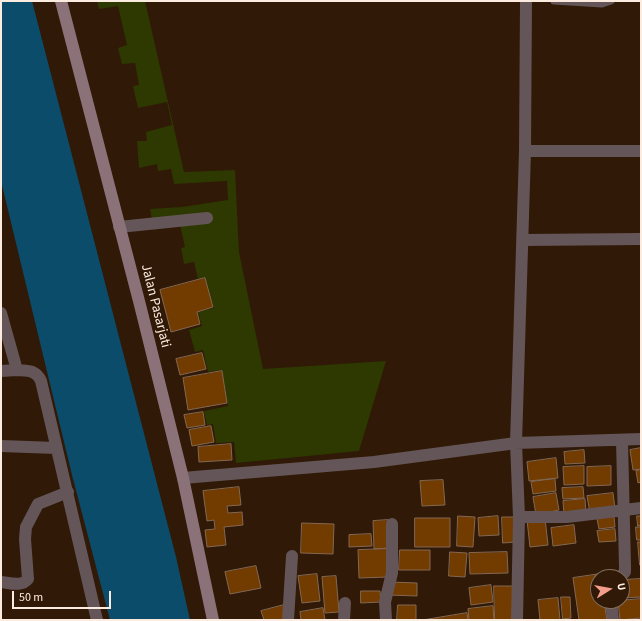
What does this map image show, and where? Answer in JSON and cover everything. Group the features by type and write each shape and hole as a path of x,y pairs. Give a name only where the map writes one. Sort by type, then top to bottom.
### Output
{"main road":[{"name":"Jalan Pasarjati","path":"61,1 183,478 213,620"}],"street":[{"path":"516,620 519,517 516,443 523,240 526,1"},
{"path":"525,151 641,151"},
{"path":"119,226 207,218"},
{"path":"523,240 641,239"},
{"path":"1,313 17,370"},
{"path":"1,371 33,371 38,374 41,381 97,620"},
{"path":"183,478 374,462 516,443 641,439"},
{"path":"622,440 625,569"},
{"path":"1,446 56,448"},
{"path":"1,582 22,583 28,579 25,539 26,527 38,504 68,492"},
{"path":"519,517 567,516 641,508"},
{"path":"386,620 384,602 392,573 392,524"},
{"path":"288,620 292,556"},
{"path":"344,620 345,603"},
{"path":"612,609 613,620"}],"lane":[{"path":"554,1 602,4 611,1"}],"green space":[{"path":"97,1 145,1 184,172 235,170 239,252 263,369 386,361 359,451 236,463 234,442 216,443 213,424 207,425 204,411 228,406 222,370 208,372 203,350 195,352 189,330 202,326 198,312 214,308 205,278 198,279 194,262 184,264 181,248 185,247 180,225 154,230 150,209 182,207 228,200 227,181 174,184 171,169 158,171 157,164 139,168 137,141 147,141 146,132 172,125 167,102 138,108 133,86 139,85 135,63 122,64 118,48 127,45 118,6 99,9"}],"water":[{"path":"1,1 32,1 176,557 190,620 110,620 72,475 1,181"}],"building":[{"path":"205,278 213,307 197,312 200,324 171,332 160,290"},
{"path":"202,353 206,369 180,375 176,359"},
{"path":"222,371 227,403 188,410 183,378"},
{"path":"203,412 205,425 187,428 184,415"},
{"path":"211,426 214,442 192,446 189,430"},
{"path":"231,444 232,460 199,462 198,447"},
{"path":"641,448 641,469 633,470 630,450"},
{"path":"584,450 585,463 565,464 564,452"},
{"path":"556,458 558,478 529,481 527,462"},
{"path":"584,466 584,484 564,485 563,467"},
{"path":"611,466 611,485 587,486 587,467"},
{"path":"641,470 641,482 638,483 636,471"},
{"path":"555,479 556,491 533,494 531,482"},
{"path":"443,480 445,505 422,506 420,481"},
{"path":"239,487 241,505 227,506 228,513 242,512 243,525 224,527 226,545 207,547 205,530 215,529 214,520 207,521 203,491"},
{"path":"583,487 584,498 563,499 562,488"},
{"path":"556,493 559,510 536,515 533,497"},
{"path":"613,493 615,509 590,513 587,496"},
{"path":"585,499 586,513 564,515 563,501"},
{"path":"458,516 475,517 473,547 457,546"},
{"path":"498,516 499,535 479,536 478,518"},
{"path":"637,516 641,516 641,525 638,526"},
{"path":"502,517 514,517 516,542 503,543"},
{"path":"614,517 615,527 599,529 597,519"},
{"path":"415,518 450,518 450,547 415,547"},
{"path":"545,518 548,545 530,547 527,520"},
{"path":"388,520 390,548 374,549 373,521"},
{"path":"302,523 334,524 333,554 301,553"},
{"path":"574,525 576,543 553,546 551,528"},
{"path":"636,527 641,527 641,540 637,540"},
{"path":"615,529 616,541 599,542 597,531"},
{"path":"371,534 372,546 349,547 349,535"},
{"path":"638,542 641,542 641,565 640,565"},
{"path":"387,549 388,577 359,578 358,550"},
{"path":"400,550 430,550 430,570 399,570"},
{"path":"450,552 467,553 465,577 449,576"},
{"path":"507,552 508,573 470,574 469,553"},
{"path":"256,566 261,588 230,594 225,572"},
{"path":"317,574 320,601 302,603 298,576"},
{"path":"590,575 590,609 605,609 607,620 579,620 573,578"},
{"path":"336,576 339,612 325,613 322,577"},
{"path":"641,579 641,597 630,598 630,580"},
{"path":"390,582 417,583 417,596 389,595"},
{"path":"491,585 493,602 471,605 469,588"},
{"path":"494,586 514,586 516,620 495,620"},
{"path":"361,591 380,591 381,602 361,603"},
{"path":"561,597 570,597 571,618 563,619"},
{"path":"558,598 560,620 540,620 538,600"},
{"path":"641,599 641,618 620,620 619,609 630,609 630,600"},
{"path":"284,605 287,620 264,620 261,611"},
{"path":"398,605 416,605 416,620 397,620"},
{"path":"493,606 494,620 469,620 468,609"},
{"path":"323,608 325,620 301,620 300,612"},
{"path":"467,613 468,620 423,620"}]}
